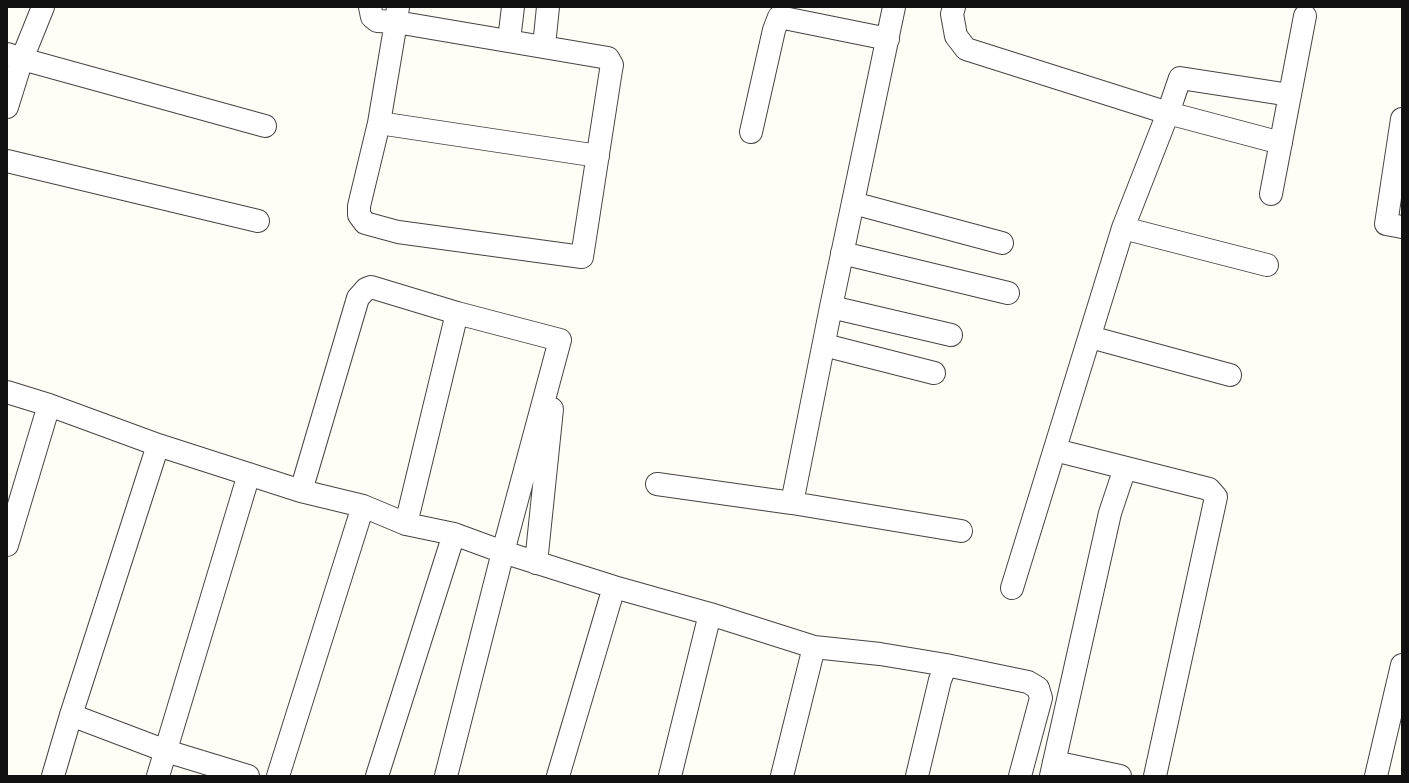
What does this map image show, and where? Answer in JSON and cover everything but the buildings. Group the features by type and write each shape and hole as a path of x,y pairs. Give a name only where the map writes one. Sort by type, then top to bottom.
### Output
{"street":[{"path":"7,107 14,57 42,7"},
{"path":"370,7 371,13 377,21 397,15 509,40 604,56 608,58 610,61 611,70 582,257 398,232 366,223 359,215 359,206 378,123 397,15"},
{"path":"509,40 513,7"},
{"path":"544,46 548,7"},
{"path":"792,503 831,307 894,7"},
{"path":"954,7 952,14 956,36 966,49 1168,113 1281,143"},
{"path":"751,132 774,30 780,12 888,39"},
{"path":"1271,194 1305,16"},
{"path":"14,57 265,126"},
{"path":"1012,588 1123,228 1168,113 1180,78 1290,95"},
{"path":"1402,119 1386,224 1402,226"},
{"path":"378,123 598,156"},
{"path":"7,161 258,221"},
{"path":"853,203 1002,243"},
{"path":"1123,228 1267,265"},
{"path":"842,254 1008,293"},
{"path":"301,491 360,294 366,289 371,287 457,313 560,340"},
{"path":"831,307 951,335"},
{"path":"406,524 457,313"},
{"path":"1090,337 1230,375"},
{"path":"446,776 503,552 560,340"},
{"path":"536,563 560,340"},
{"path":"824,345 934,373"},
{"path":"7,392 49,404 158,445 301,491 363,506 406,524 454,534 536,563 710,614 814,647 880,654 946,665 1028,682 1038,688 1041,698 1020,776"},
{"path":"7,545 49,404"},
{"path":"54,776 71,715 158,445"},
{"path":"1054,450 1209,489 1216,497 1155,776"},
{"path":"1120,776 1052,769 1110,513 1125,468"},
{"path":"158,776 249,474"},
{"path":"657,484 792,503 961,531"},
{"path":"278,776 363,506"},
{"path":"377,776 454,534"},
{"path":"558,776 614,587"},
{"path":"670,776 710,614"},
{"path":"782,776 814,647"},
{"path":"917,776 940,680 946,665"},
{"path":"1376,776 1402,665"},
{"path":"71,715 166,750 248,776"}]}
